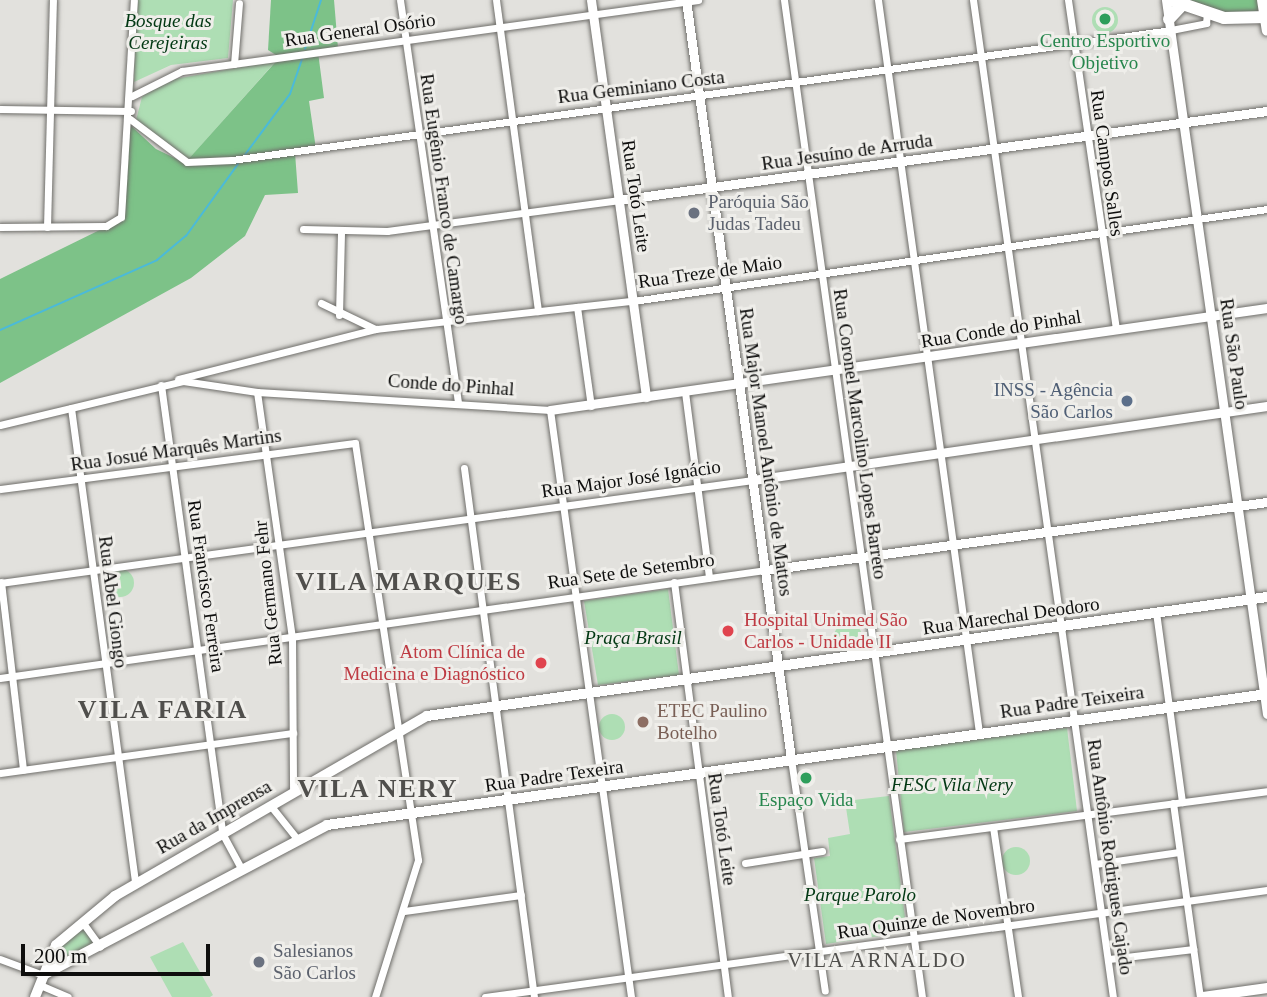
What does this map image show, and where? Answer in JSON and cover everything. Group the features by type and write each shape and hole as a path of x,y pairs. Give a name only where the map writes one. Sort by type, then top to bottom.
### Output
{"main road":[{"path":"1170,24 1173,2 1207,14 1266,22 1262,0"},
{"name":"Rua Marechal Deodoro","path":"426,716 1267,597"},
{"path":"1169,707 1266,694"},
{"name":"Rua Padre Teixeira","path":"979,733 1169,707"},
{"name":"Rua da Imprensa","path":"35,997 52,953 83,923 135,884 426,716"},
{"name":"Rua Padre Texeira","path":"42,980 63,966 327,825 979,733"},
{"path":"52,953 63,966"},
{"path":"1202,997 1267,988"}],"street":[{"path":"47,227 53,0"},
{"path":"0,227 113,225 121,217 132,96 134,0"},
{"name":"Rua Eugênio Franco de Camargo","path":"400,0 457,402"},
{"path":"496,0 538,311"},
{"name":"Rua Totó Leite","path":"591,0 646,397"},
{"name":"Rua General Osório","path":"132,96 181,71 698,0"},
{"name":"Rua Coronel Marcolino Lopes Barreto","path":"784,0 885,746 922,997"},
{"path":"878,0 932,358 941,452 979,733"},
{"name":"Rua Antônio Rodrigues Cajado","path":"973,0 1113,997"},
{"name":"Rua Campos Salles","path":"1068,0 1116,330"},
{"name":"Rua Major Manoel Antônio de Mattos","path":"686,1 825,992"},
{"path":"234,64 239,3"},
{"name":"Rua Geminiano Costa","path":"130,115 187,162 418,134 1074,43 1170,24 1206,23 1207,14"},
{"name":"Rua São Paulo","path":"1170,24 1195,218 1212,317 1267,714"},
{"path":"0,109 130,115"},
{"name":"Rua Jesuíno de Arruda","path":"303,229 341,231 431,226 1267,111"},
{"name":"Rua Treze de Maio","path":"161,385 376,329 577,307 1267,209"},
{"path":"339,315 341,231"},
{"path":"321,303 339,315 376,329"},
{"path":"577,307 591,406"},
{"name":"Rua Conde do Pinhal","path":"739,384 836,373 1267,308"},
{"name":"Conde do Pinhal","path":"161,385 192,381 257,392 457,402 550,410 739,384"},
{"path":"0,425 161,385"},
{"name":"Rua Francisco Ferreira","path":"161,385 187,556 222,834"},
{"name":"Rua Germano Fehr","path":"257,392 292,637 293,792"},
{"path":"685,392 709,577"},
{"name":"Rua Major José Ignácio","path":"1,582 698,488 1267,406"},
{"name":"Rua Abel Giongo","path":"71,408 135,884"},
{"path":"550,410 631,997"},
{"name":"Rua Josué Marquês Martins","path":"0,489 355,443 371,531"},
{"path":"464,468 493,706 534,994"},
{"name":"Rua Sete de Setembro","path":"0,678 709,577 1267,502"},
{"path":"371,531 418,860 375,997"},
{"path":"1,582 23,770"},
{"name":"Rua Totó Leite","path":"674,582 696,773 728,997"},
{"path":"1156,612 1182,802"},
{"path":"0,773 293,733"},
{"path":"899,839 1267,791"},
{"path":"1173,803 1178,852 1202,997"},
{"path":"270,805 298,840"},
{"path":"993,827 1018,997"},
{"path":"222,834 242,870"},
{"path":"745,863 822,852"},
{"path":"1095,864 1178,852"},
{"name":"Rua Quinze de Novembro","path":"485,997 534,994 628,976 1267,890"},
{"path":"404,911 521,895"},
{"path":"83,923 100,946"},
{"path":"1109,959 1193,949"},
{"path":"0,959 42,980 68,997"}],"green space":[{"name":"Bosque das Cerejeiras","path":"136,0 233,0 228,58 171,65 134,82"},
{"path":"271,0 334,0 338,48 276,55 268,50"},
{"path":"1171,0 1267,0 1267,17 1240,20"},
{"name":"Centro Esportivo Objetivo","path":"1105,7 1114,11 1118,20 1114,29 1105,33 1096,29 1092,20 1096,11"},
{"path":"318,52 324,98 309,101 316,149 295,153 298,193 265,195 245,236 191,278 0,383 0,279 118,221 128,123 156,149 185,163 280,57"},
{"path":"276,61 187,161 134,128 142,97 163,81"},
{"path":"120,569 130,573 134,583 130,593 120,597 110,593 106,583 110,573"},
{"name":"Praça Brasil","path":"668,589 679,675 598,685 584,601"},
{"path":"848,623 858,627 862,637 858,647 848,651 838,647 834,637 838,627"},
{"path":"612,714 621,718 625,727 621,736 612,740 603,736 599,727 603,718"},
{"name":"FESC Vila Nery","path":"1067,728 1077,811 904,832 896,750"},
{"name":"Parque Parolo","path":"889,796 907,932 826,944 814,858 830,856 828,838 850,834 845,801"},
{"path":"1016,847 1026,851 1030,861 1026,871 1016,875 1006,871 1002,861 1006,851"},
{"path":"83,926 94,944 59,963 56,947"},
{"path":"183,942 213,995 210,997 172,997 150,957"}],"waterway":[{"path":"305,49 321,0"},
{"path":"244,156 290,94 302,59"},
{"path":"0,330 157,260 186,236 238,164"}],"place":[{"name":"Centro Esportivo Objetivo","path":"1105,19"},
{"name":"Paróquia São Judas Tadeu","path":"694,213"},
{"name":"INSS - Agência São Carlos","path":"1127,401"},
{"name":"Hospital Unimed São Carlos - Unidade II","path":"728,631"},
{"name":"Atom Clínica de Medicina e Diagnóstico","path":"541,663"},
{"name":"ETEC Paulino Botelho","path":"643,722"},
{"name":"Espaço Vida","path":"806,778"},
{"name":"Salesianos São Carlos","path":"259,962"}],"district":[{"name":"VILA MARQUES","path":"409,582"},
{"name":"VILA FARIA","path":"163,710"},
{"name":"VILA NERY","path":"378,789"},
{"name":"VILA ARNALDO","path":"877,960"}]}
